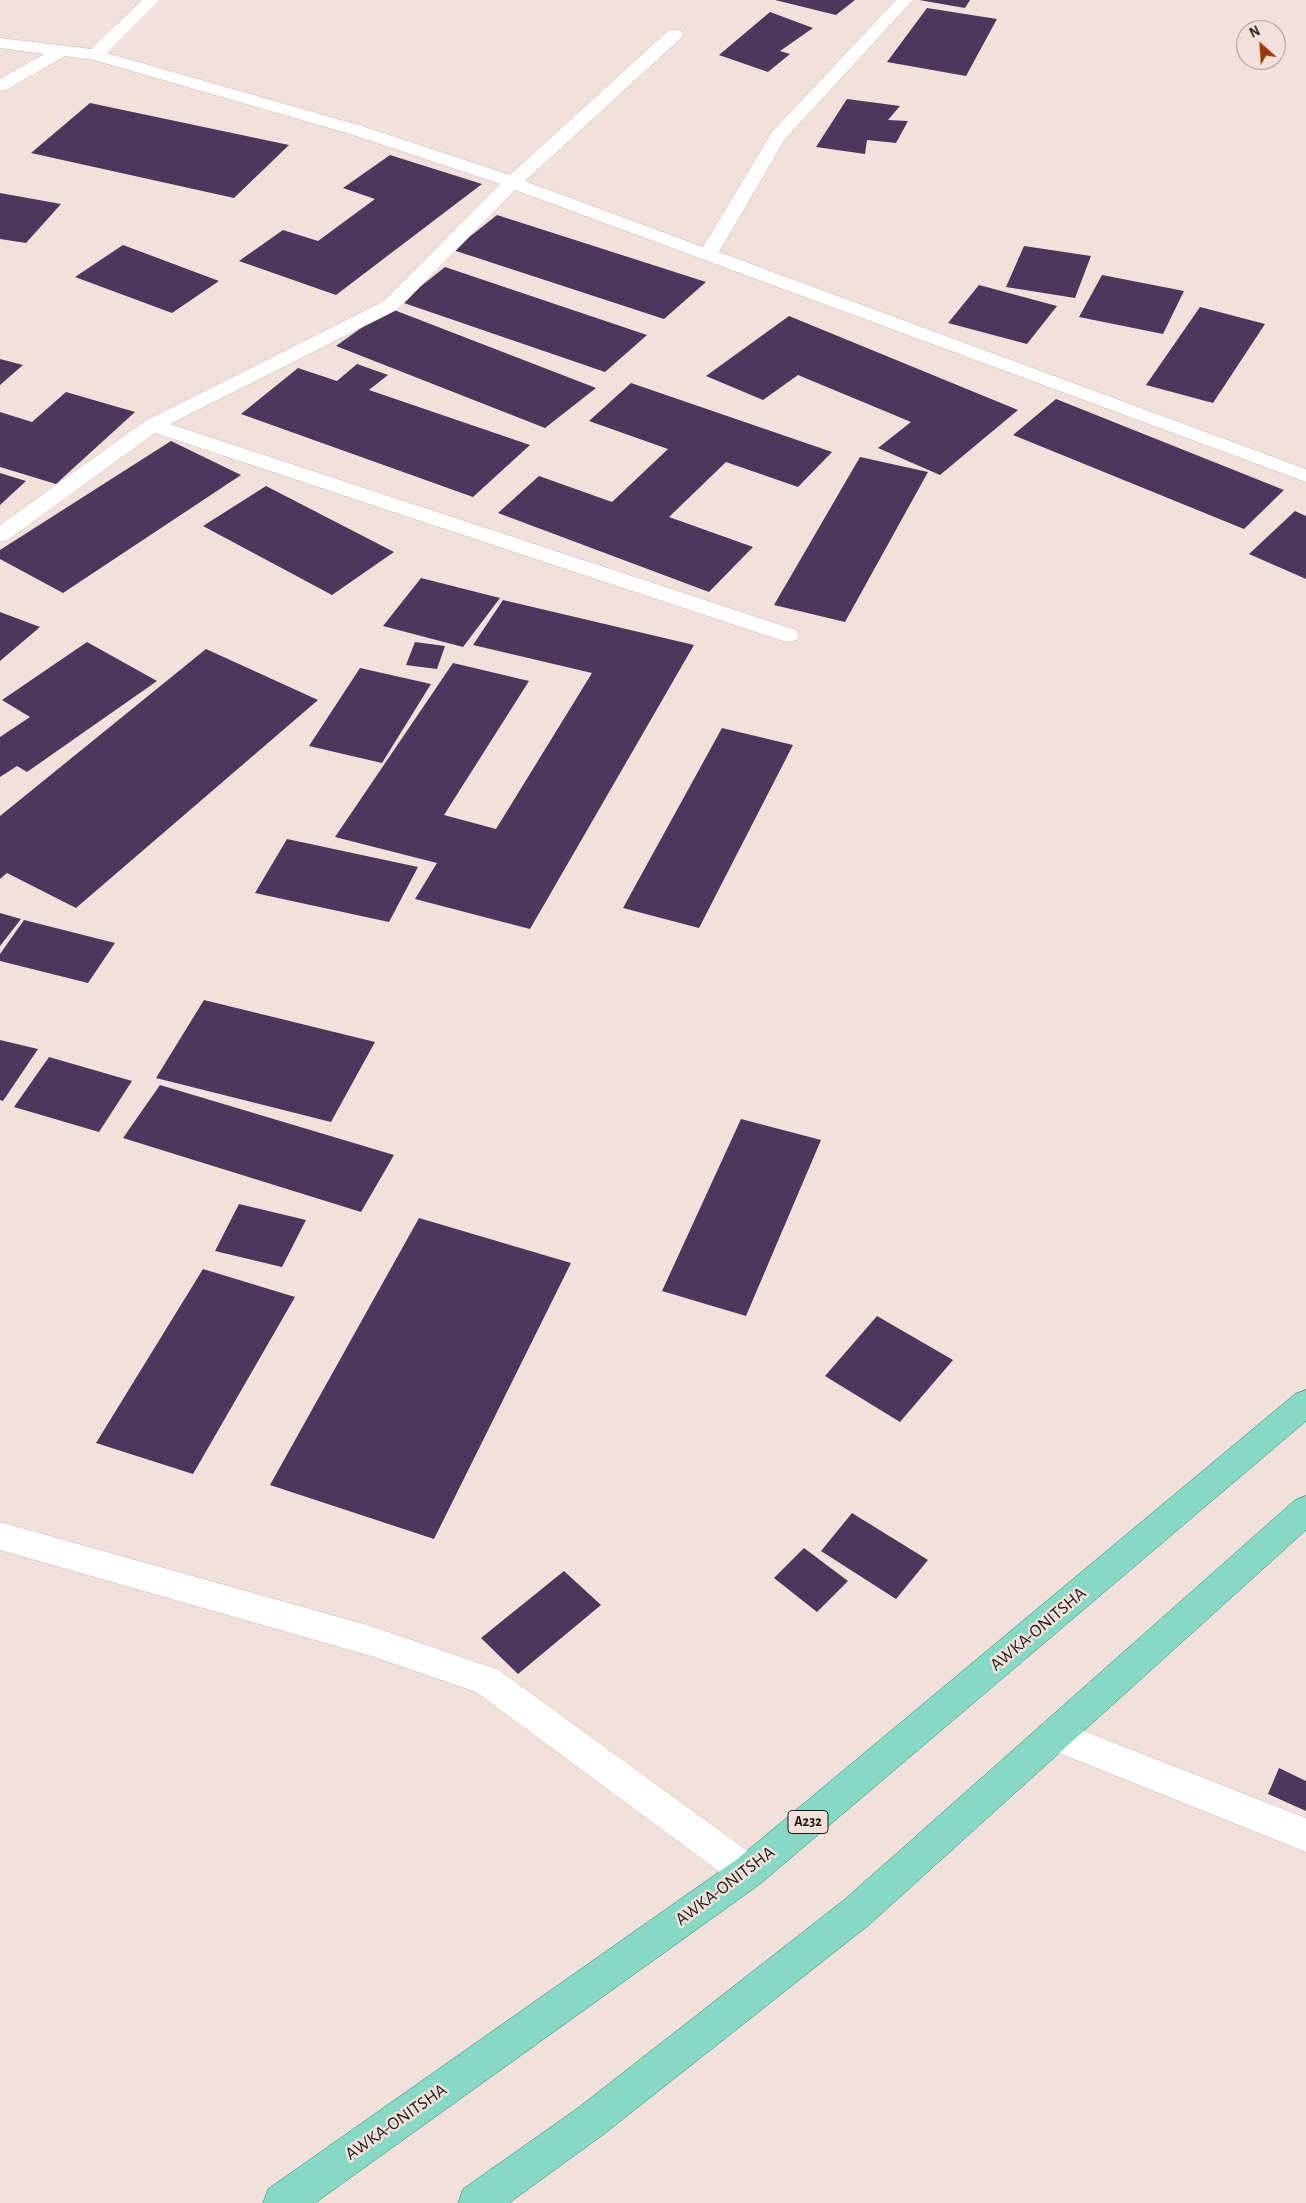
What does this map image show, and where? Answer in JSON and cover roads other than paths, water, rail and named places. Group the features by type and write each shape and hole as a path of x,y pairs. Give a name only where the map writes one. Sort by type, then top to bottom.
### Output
{"main road":[{"name":"AWKA-ONITSHA","path":"282,2203 748,1872 1306,1403"},
{"path":"477,2203 591,2121 857,1912 1056,1736 1306,1510"}],"street":[{"path":"95,55 152,0"},
{"path":"708,256 778,136 905,0"},
{"path":"0,535 152,425 391,306 513,182 675,34"},
{"path":"0,43 95,55 356,130 513,182 708,256 1306,476"},
{"path":"0,86 60,52"},
{"path":"152,425 788,635"},
{"path":"0,1536 372,1641 487,1680 748,1872"},
{"path":"1056,1736 1306,1836"}]}
